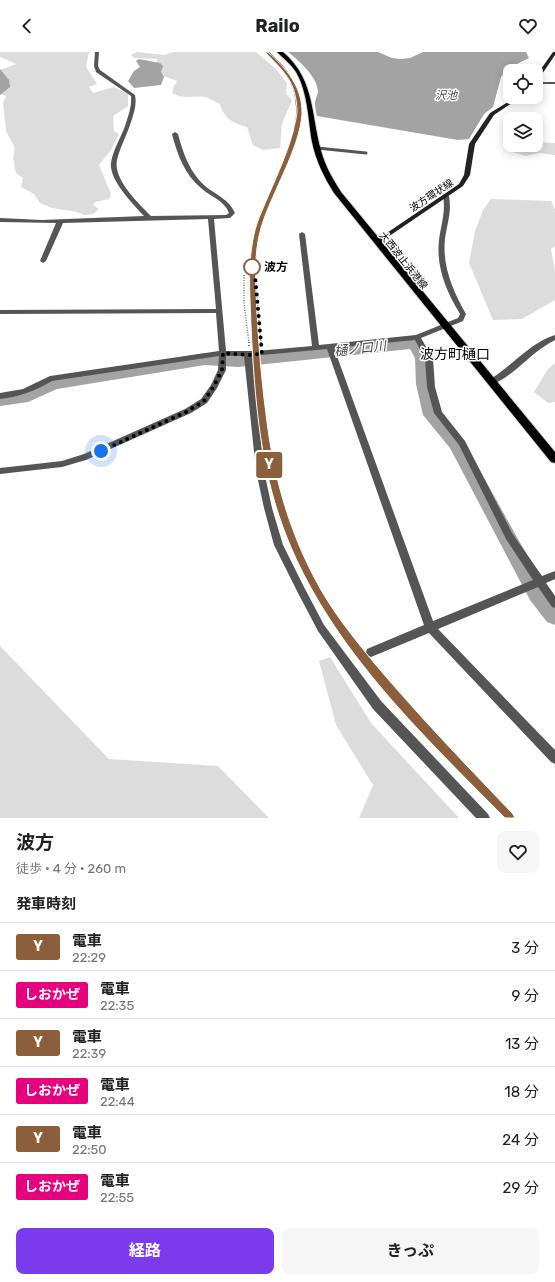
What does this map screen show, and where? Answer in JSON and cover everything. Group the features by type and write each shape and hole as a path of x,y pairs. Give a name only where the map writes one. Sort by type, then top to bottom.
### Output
{"main road":[{"name":"大西波止浜港線","path":"280,52 295,64 303,77 317,148 324,168 332,184 346,204 444,325 555,459"},
{"path":"543,69 555,52"},
{"name":"波方環状線","path":"378,242 461,185 467,175 472,144 492,114 508,104"}],"street":[{"path":"97,52 96,66 98,71 133,94 135,105 114,162 113,169 134,202 149,218"},
{"path":"543,83 555,83"},
{"path":"0,220 60,222 149,218 228,217 232,213 231,207 225,201 213,195 199,184 179,152 176,134"},
{"path":"0,396 11,395 32,389 50,379 223,353 248,355 262,354 417,337 461,319 463,314 447,285 442,264 442,242 448,206 446,196"},
{"path":"0,471 62,464 86,457 188,411 204,401 222,370 223,353 218,311 211,218"},
{"path":"43,261 60,222"},
{"path":"302,234 316,348"},
{"path":"0,312 218,311"},
{"path":"417,337 429,359 431,387 438,413 462,442 509,536 555,604"},
{"path":"492,382 504,376 540,345 555,337"},
{"path":"330,346 430,627 555,758"},
{"path":"248,355 260,471 268,508 280,545 320,628 377,705 484,818"},
{"path":"371,652 555,575"}],"lane":[{"path":"317,148 366,153"}],"path":[{"path":"244,275 244,303 250,345 248,355"},
{"path":"255,275 262,354"}],"shaded area":[{"path":"0,52 89,52 86,67 97,84 89,87 93,93 114,87 128,94 128,106 113,116 114,131 119,134 111,150 99,165 111,194 109,199 95,202 93,205 99,209 93,214 84,215 77,212 52,208 40,203 34,194 21,187 23,178 16,173 13,158 15,148 6,131 3,103 6,96 0,94 0,70 16,64 0,57"},
{"path":"137,52 164,55 174,52 256,52 275,68 287,83 286,94 292,100 282,124 280,148 263,150 253,145 247,127 230,120 224,113 220,104 211,99 205,97 181,96 172,93 177,81 155,73 157,59 134,58 131,55"},
{"path":"543,142 555,143 555,155 539,153 526,156 512,152 543,152"},
{"path":"491,199 551,201 555,210 555,246 551,249 555,271 555,300 522,319 493,320 469,263 475,231 483,210"},
{"path":"555,363 555,402 548,403 534,392 548,369"},
{"path":"0,646 109,759 218,766 269,818 0,818"},
{"path":"330,657 371,723 459,818 359,818 373,785 336,725 319,661"}],"water":[{"name":"沢池","path":"288,52 378,52 392,58 401,59 410,58 423,52 526,52 529,58 517,64 503,64 503,74 493,107 484,114 469,139 458,140 317,116 315,103 318,91 317,85 311,74"},
{"path":"139,59 160,63 163,66 161,72 164,77 161,85 134,88 128,81 134,71 140,67 136,61"},
{"path":"0,69 9,80 10,87 0,95"}],"waterway":[{"name":"樋ノ口川","path":"0,400 28,396 53,384 205,359 238,361 415,343 423,358 424,384 432,415 456,443 538,593 555,615"}],"railway":[{"path":"267,52 286,72 293,85 297,98 298,112 293,140 278,180"},
{"path":"255,343 252,292 253,254 262,218 278,179"},
{"path":"255,342 258,386 267,451 284,520 298,552"},
{"path":"298,551 316,589 338,625 364,660 391,694 420,726 509,818"}],"train":[{"name":"Y","path":"267,52 277,60 293,83 299,99 300,115 292,143 258,229 255,240 252,274 256,354 262,421 269,464 279,504 293,542 312,583 338,626 410,714 509,818"}],"place":[{"name":"波方","path":"252,267"}],"district":[{"name":"波方町樋口","path":"455,354"}],"route":[{"path":"101,451 188,411 204,401 222,370 223,353 248,355 262,354 255,275 252,267"}]}
